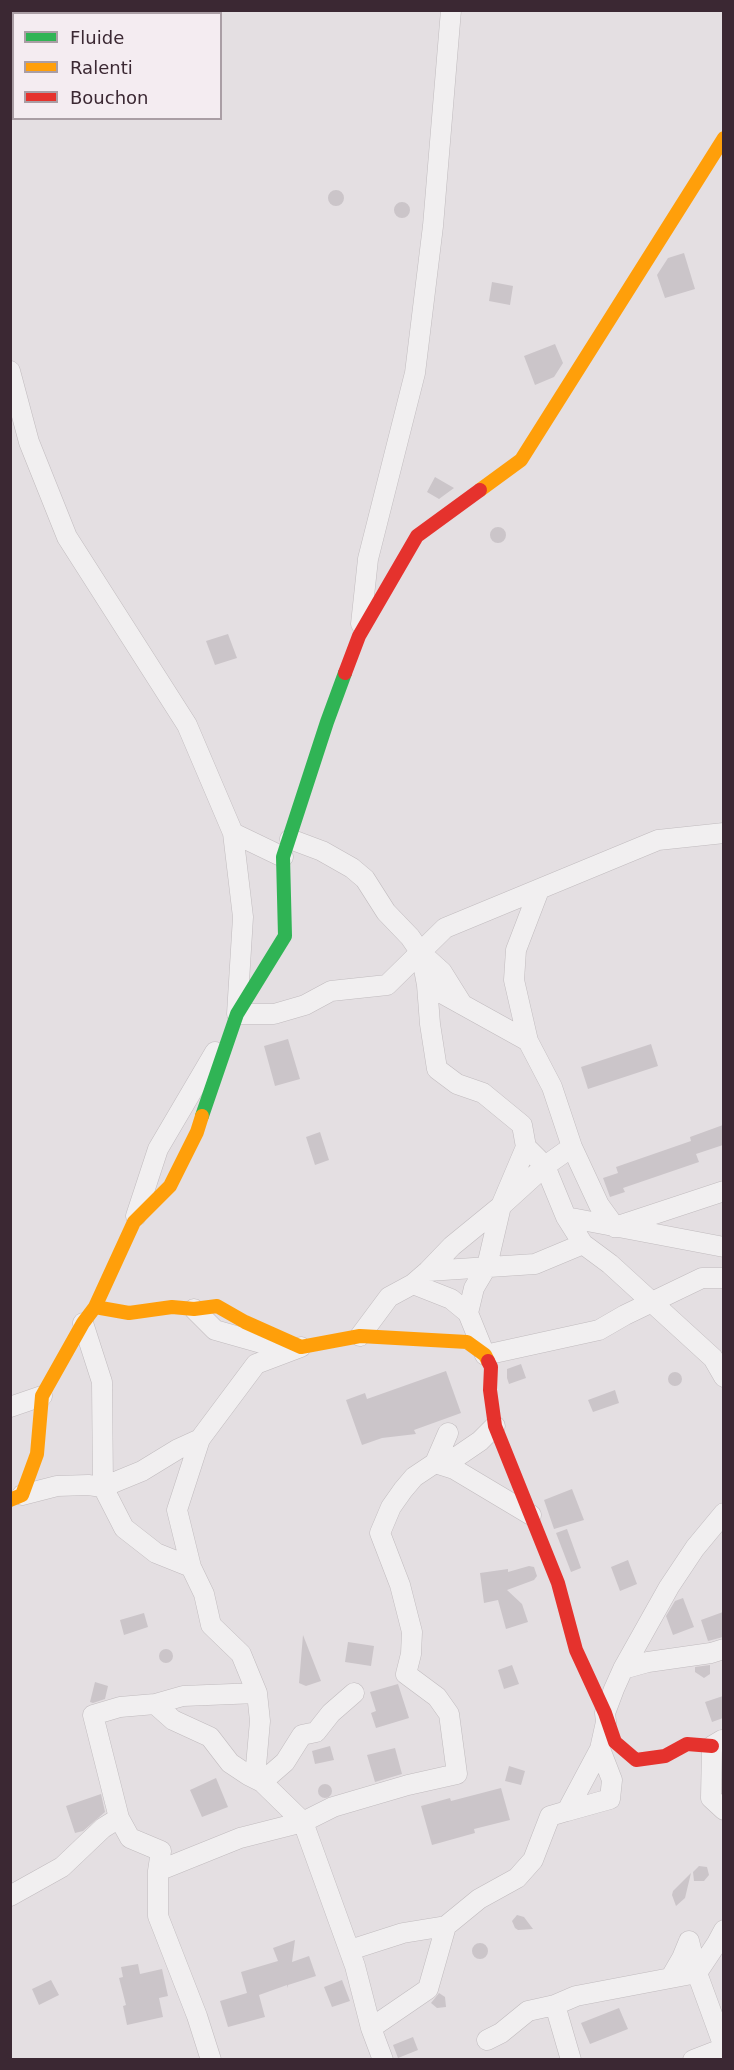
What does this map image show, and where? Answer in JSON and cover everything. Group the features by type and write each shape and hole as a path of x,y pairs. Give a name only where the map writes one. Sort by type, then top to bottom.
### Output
{"street":[{"path":"359,636 368,560 415,373 433,226 451,10"},
{"path":"16,1498 38,1454 42,1396 82,1323 95,1307 134,1222 158,1149 285,936 286,848 327,722 359,636 417,536 522,460 723,138"},
{"path":"10,371 29,442 67,537 187,725 233,834 243,917 237,1014 197,1131 170,1186 134,1222"},
{"path":"237,1014 274,1014 305,1005 331,991 387,985 445,928 658,840 723,833"},
{"path":"233,834 286,848 322,851 352,868 364,879 386,912 442,972 462,1004"},
{"path":"539,890 516,950 514,980 528,1041 552,1087 572,1147 599,1205 615,1227"},
{"path":"421,952 437,1069 457,1084 483,1094 522,1125 526,1147 501,1206 487,1266 474,1288 468,1313"},
{"path":"427,985 528,1041"},
{"path":"526,1147 545,1166 566,1217 583,1244 610,1264 713,1358 723,1377"},
{"path":"360,1336 389,1297 421,1278 452,1246 545,1166 572,1147"},
{"path":"615,1227 723,1191"},
{"path":"566,1217 723,1246"},
{"path":"421,1278 487,1266 535,1264 583,1244"},
{"path":"421,1278 468,1313 491,1367 490,1390 495,1426 558,1583 576,1650 605,1713 615,1742 636,1760 665,1756 687,1744 718,1743 711,1798 723,1810"},
{"path":"262,1782 256,1766 260,1721 257,1693 241,1654 211,1624 204,1594 191,1567 177,1510 201,1439 256,1364 301,1347 360,1336 467,1342 485,1355 599,1330 702,1278 723,1278"},
{"path":"95,1307 129,1313 172,1307 194,1309 215,1330 261,1343 301,1347"},
{"path":"82,1323 102,1382 103,1487 124,1527 156,1553 191,1567"},
{"path":"10,1407 42,1396"},
{"path":"158,1871 240,1838 303,1822 333,1807 408,1785 457,1774 449,1714 437,1697 406,1674 411,1654 412,1632 400,1585 380,1533 391,1507 414,1477 435,1463 458,1456 480,1441 495,1426"},
{"path":"435,1463 448,1433"},
{"path":"16,1498 57,1486 103,1487 142,1470 178,1449 201,1439"},
{"path":"435,1463 454,1469 531,1515"},
{"path":"567,1811 600,1749 606,1722 605,1713 623,1669 669,1587 695,1548 723,1513"},
{"path":"623,1669 648,1662 711,1653 723,1649"},
{"path":"211,2060 197,2016 158,1916 158,1871 161,1851 130,1838 119,1818 93,1715 120,1707 155,1704 183,1696 257,1693"},
{"path":"262,1782 285,1762 303,1735 316,1732 331,1713 354,1693"},
{"path":"155,1704 173,1720 210,1737 230,1763 262,1782 303,1822 350,1950 382,2060"},
{"path":"350,1950 403,1933 446,1926 479,1899 517,1878 533,1860 550,1816 610,1799 612,1780 600,1749"},
{"path":"10,1896 62,1867 103,1828 119,1818"},
{"path":"371,2028 428,1989 446,1926"},
{"path":"487,2040 501,2033 528,2011 555,2005 576,1996 697,1973 723,1930"},
{"path":"671,1977 689,1941 697,1973 723,2047 693,2060"},
{"path":"555,2005 571,2060"}],"building":[{"path":"336,190 344,198 336,206 328,198"},
{"path":"399,202 405,202 410,210 408,216 399,218 394,213 394,207"},
{"path":"684,253 695,289 665,298 657,275 668,258"},
{"path":"492,282 513,286 510,305 489,301"},
{"path":"555,344 563,363 554,377 535,385 524,356"},
{"path":"435,477 454,488 439,499 427,492"},
{"path":"498,527 506,535 498,543 490,535"},
{"path":"228,634 237,658 215,665 206,641"},
{"path":"288,1039 300,1079 275,1086 264,1046"},
{"path":"651,1044 658,1066 588,1089 581,1067"},
{"path":"723,1125 723,1145 696,1154 699,1162 623,1188 625,1192 610,1197 603,1178 618,1173 616,1167 691,1141 690,1137"},
{"path":"320,1132 329,1160 315,1165 306,1137"},
{"path":"521,1364 526,1378 509,1384 507,1369"},
{"path":"446,1371 461,1413 414,1430 416,1434 382,1438 362,1445 346,1400 365,1393 367,1399"},
{"path":"672,1372 678,1372 682,1379 678,1386 672,1386 668,1382 668,1376"},
{"path":"615,1390 619,1403 593,1412 588,1400"},
{"path":"572,1489 584,1520 554,1529 544,1500"},
{"path":"567,1529 581,1568 571,1572 556,1533"},
{"path":"628,1560 637,1584 620,1591 611,1567"},
{"path":"529,1566 534,1567 537,1576 534,1580 507,1590 522,1604 528,1622 506,1629 498,1600 484,1603 480,1573 508,1569 508,1572"},
{"path":"683,1598 694,1627 673,1635 666,1616 675,1601"},
{"path":"723,1612 723,1637 708,1641 701,1620"},
{"path":"144,1613 148,1627 124,1635 120,1620"},
{"path":"303,1635 321,1681 306,1686 299,1683"},
{"path":"348,1642 374,1646 371,1666 345,1662"},
{"path":"163,1649 169,1649 173,1656 169,1663 163,1663 159,1659 159,1653"},
{"path":"512,1665 519,1684 504,1689 498,1670"},
{"path":"710,1665 710,1674 704,1678 695,1672 695,1667"},
{"path":"95,1682 108,1686 105,1699 93,1703 90,1702"},
{"path":"398,1684 409,1718 376,1728 371,1713 376,1711 370,1692"},
{"path":"723,1696 723,1718 712,1722 705,1702"},
{"path":"330,1746 334,1760 315,1764 312,1751"},
{"path":"395,1748 402,1774 375,1782 367,1755"},
{"path":"509,1766 525,1771 521,1785 505,1781"},
{"path":"216,1778 228,1807 202,1817 190,1790"},
{"path":"325,1784 330,1786 332,1791 330,1796 325,1798 320,1796 318,1791 320,1786"},
{"path":"501,1788 510,1820 474,1829 475,1833 432,1845 421,1806"},
{"path":"101,1794 105,1812 83,1831 75,1833 66,1806"},
{"path":"699,1866 707,1867 709,1875 704,1881 694,1881 693,1872"},
{"path":"691,1873 685,1898 676,1906 673,1891"},
{"path":"517,1915 524,1917 533,1929 518,1930 515,1928 512,1921"},
{"path":"295,1940 292,1962 309,1956 316,1976 288,1985 288,1988 287,1985 259,1995 265,2017 228,2027 220,2001 247,1993 241,1972 278,1961 273,1948"},
{"path":"480,1943 488,1951 480,1959 472,1951"},
{"path":"138,1964 140,1974 162,1969 168,1996 159,1998 163,2017 127,2025 123,2006 126,2005 119,1978 123,1977 121,1967"},
{"path":"51,1980 59,1995 39,2005 32,1989"},
{"path":"342,1980 350,2001 332,2007 324,1987"},
{"path":"439,1993 445,1997 446,2007 437,2008 431,2003"},
{"path":"619,2008 628,2029 590,2044 581,2023"},
{"path":"413,2037 418,2050 398,2058 393,2045"}],"traffic: fast":[{"path":"202,1116 237,1014 285,936 283,857 345,673"}],"traffic: slow":[{"path":"480,490 521,460 724,138"},
{"path":"10,1500 22,1495 37,1454 42,1396 83,1323 95,1307 134,1222 170,1186 197,1132 202,1116"},
{"path":"95,1307 129,1313 172,1307 194,1309 217,1306 245,1322 301,1347 360,1336 467,1342 485,1355 488,1361"}],"traffic: jam":[{"path":"345,673 359,636 417,536 480,490"},
{"path":"488,1361 491,1367 490,1390 495,1426 558,1583 576,1650 605,1713 615,1742 636,1760 665,1756 687,1744 712,1746"}]}
